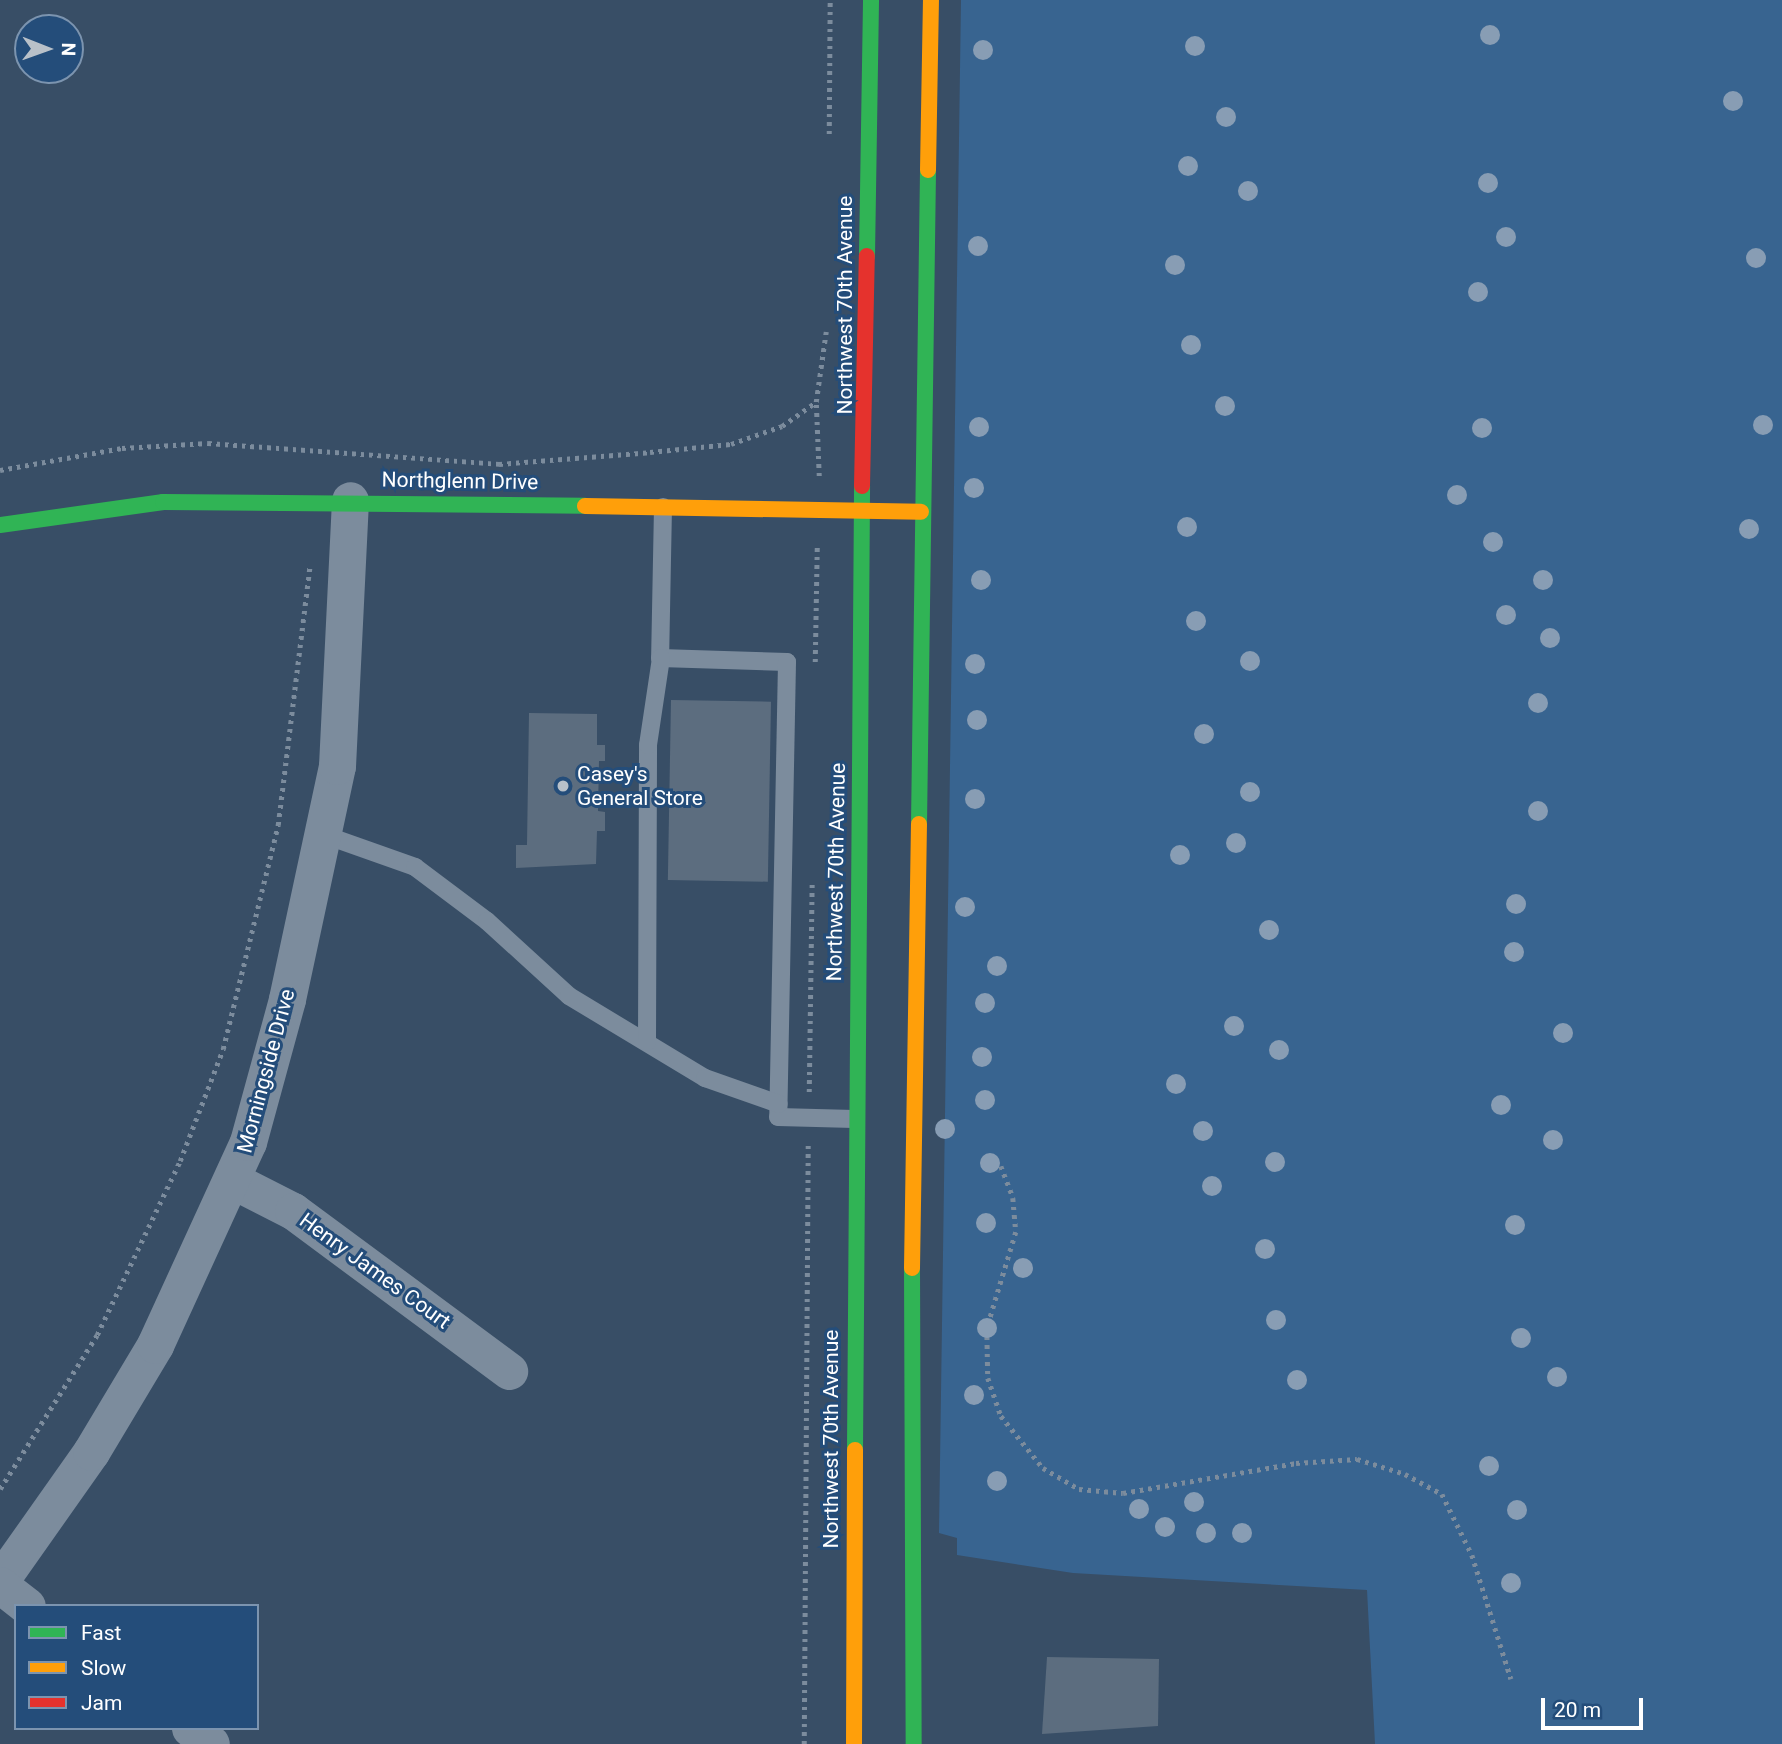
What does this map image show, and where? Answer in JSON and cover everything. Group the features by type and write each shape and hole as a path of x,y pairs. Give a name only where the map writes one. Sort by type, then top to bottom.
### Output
{"main road":[{"name":"Northwest 70th Avenue","path":"854,1744 854,1119 871,0"},
{"path":"914,1744 910,1385 921,512 931,0"},
{"name":"Northglenn Drive","path":"0,525 163,502 350,500 921,512"}],"street":[{"name":"Morningside Drive","path":"0,1583 91,1452 155,1345 234,1181 287,999 337,766 346,668 350,500"},
{"name":"Henry James Court","path":"234,1181 293,1211 509,1371"},
{"path":"0,1583 25,1604"},
{"path":"193,1730 211,1744"}],"lane":[{"path":"647,1042 648,745 661,658 663,507"},
{"path":"661,658 787,662 778,1117 854,1119"},
{"path":"322,834 415,867 487,920 569,996 705,1078 779,1104"}],"path":[{"path":"829,144 830,0"},
{"path":"815,671 818,510 816,402 827,318"},
{"path":"0,470 122,448 208,443 499,464 650,452 731,444 782,426 816,402"},
{"path":"0,1489 97,1335 180,1161 223,1049 278,825 306,571 319,555"},
{"path":"804,1744 812,865"},
{"path":"1001,1166 1013,1198 1016,1232 987,1328 988,1378 1001,1416 1043,1468 1079,1489 1123,1493 1308,1462 1357,1459 1405,1474 1441,1494 1472,1555 1511,1679"}],"shaded area":[{"path":"961,0 1782,0 1782,1744 1375,1744 1367,1590 1073,1573 957,1555 957,1538 939,1533"}],"building":[{"path":"671,700 771,702 768,882 668,880"},
{"name":"Casey's General Store","path":"529,713 597,714 597,745 605,745 605,761 599,761 598,811 605,812 605,831 597,831 596,864 516,868 516,845 527,845"},
{"path":"1047,1657 1159,1659 1158,1726 1042,1734"}],"traffic: fast":[{"path":"867,256 871,0"},
{"path":"919,824 928,170"},
{"path":"855,1450 862,486"},
{"path":"0,525 163,502 585,506"},
{"path":"912,1268 914,1744"}],"traffic: slow":[{"path":"928,170 931,0"},
{"path":"585,506 921,512"},
{"path":"912,1268 919,824"},
{"path":"854,1744 855,1450"}],"traffic: jam":[{"path":"862,486 867,256"}],"place":[{"name":"Casey's General Store","path":"563,786"}]}
